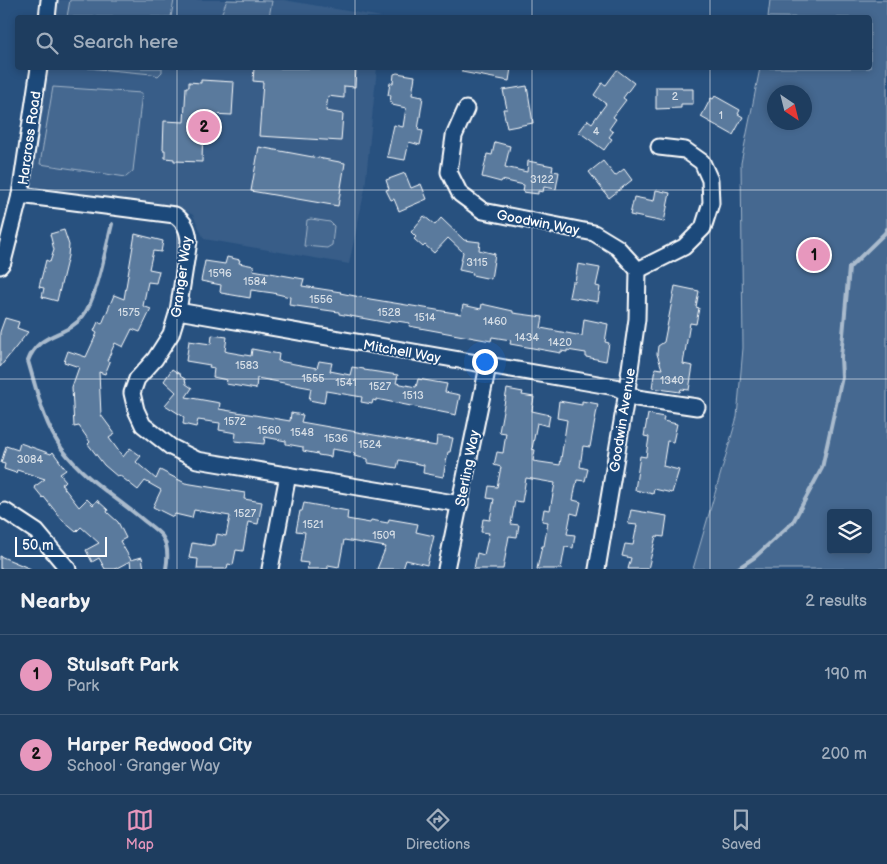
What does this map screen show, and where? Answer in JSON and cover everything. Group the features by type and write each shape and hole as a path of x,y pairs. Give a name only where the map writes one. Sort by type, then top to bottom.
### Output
{"street":[{"path":"47,15 49,0"},
{"name":"Harcross Road","path":"0,266 3,262 20,195 39,70"},
{"name":"Goodwin Way","path":"466,108 454,136 449,172 460,194 483,211 594,233 617,248 638,270"},
{"path":"638,270 684,247 703,228 711,203 710,180 702,162 685,150 659,147"},
{"name":"Granger Way","path":"20,195 175,214 184,222 189,239 178,310 171,334 155,359 137,379 132,393 136,410 144,425 171,448 197,460 460,504"},
{"name":"Goodwin Avenue","path":"597,569 626,404 626,392 637,319 638,270"},
{"name":"Mitchell Way","path":"178,310 615,387 637,398 697,407"},
{"name":"Sterling Way","path":"446,569 488,366"},
{"path":"270,569 288,475"},
{"path":"5,511 37,532 68,569"}],"shaded area":[{"path":"58,0 284,0 370,15 56,15"},
{"path":"70,0 174,0 171,15 67,15"},
{"path":"227,0 272,1 269,15 221,15"},
{"path":"770,0 887,0 887,569 693,569 737,417 743,348 741,163 760,70 872,70 872,15 768,15"},
{"path":"46,70 377,70 365,189 349,264 204,239 193,215 178,207 26,186"},
{"path":"109,70 162,70 158,76"},
{"path":"53,87 142,93 133,171 126,177 40,164"},
{"path":"307,220 330,222 334,226 332,245 327,248 304,246"}],"building":[{"path":"254,70 356,70 355,87 344,86 344,98 328,96 326,111 343,114 341,141 259,136 263,82 253,81"},
{"path":"462,70 511,70 509,81 462,72"},
{"path":"617,70 634,83 623,98 626,100 613,117 616,119 609,129 613,132 609,137 612,139 604,150 579,132 588,120 592,123 606,104 594,95 602,83 606,85"},
{"path":"394,74 415,76 412,95 423,97 418,130 423,131 420,145 409,142 405,160 387,157 394,125 403,127 406,108 392,105 390,102 391,95 388,95 390,83 393,83"},
{"path":"201,80 234,82 232,115 210,114 209,125 203,124 202,162 174,161 174,159 165,158 165,150 163,150 164,121 184,122 186,87 189,87 189,82 201,83"},
{"path":"527,86 533,123 507,128 503,109 507,109 503,90"},
{"path":"656,87 693,89 693,104 681,104 681,108 656,109"},
{"path":"715,96 740,110 738,114 743,117 733,135 701,117 711,98 713,99"},
{"path":"495,142 510,146 505,167 527,172 528,161 553,166 552,171 559,172 556,189 544,187 543,192 538,191 538,194 523,192 524,185 482,177 487,154 492,155"},
{"path":"259,147 345,163 338,206 251,191"},
{"path":"603,161 615,176 624,169 632,180 609,198 589,172"},
{"path":"405,173 411,188 421,184 427,199 399,211 394,199 391,200 386,190 389,189 386,180"},
{"path":"656,190 670,193 664,222 630,215 634,197 654,201"},
{"path":"424,216 435,225 441,218 464,240 480,242 479,250 495,254 491,279 459,270 463,252 448,238 434,253 414,239 416,237 411,232"},
{"path":"64,230 69,245 68,256 57,301 42,297 44,288 39,287 46,260 50,262 54,250 50,234"},
{"path":"135,234 163,241 161,252 153,251 149,269 159,271 156,283 148,282 143,306 151,309 140,332 132,329 123,347 115,343 107,361 110,362 105,374 99,372 101,415 115,434 109,438 123,457 130,448 141,456 136,462 156,479 160,470 185,483 245,493 244,499 262,502 258,524 248,522 243,551 236,550 233,565 228,564 227,569 197,569 198,559 189,558 192,543 212,546 212,544 215,545 217,534 226,536 230,516 194,510 192,518 175,514 173,517 153,507 161,490 145,481 138,490 119,475 118,477 104,465 88,444 90,442 79,426 74,427 72,387 79,367 64,362 68,351 86,357 97,333 94,331 98,322 102,324 114,295 124,299"},
{"path":"227,257 240,260 239,263 254,266 253,270 304,279 302,286 370,299 461,314 463,305 481,309 482,304 513,311 513,313 543,317 541,328 582,336 584,319 608,324 605,342 609,343 606,361 586,357 586,353 567,350 567,352 561,351 561,353 510,344 511,340 492,337 491,341 409,326 410,323 390,320 389,323 339,314 339,312 289,305 290,297 273,293 251,290 250,298 221,293 221,285 201,281 205,261 225,264"},
{"path":"578,264 600,268 596,286 600,287 598,302 569,297 572,282 575,282"},
{"path":"675,286 699,291 696,307 699,308 696,324 690,323 683,364 693,366 689,390 681,389 680,392 652,388 655,368 662,369 657,354 658,346 664,342"},
{"path":"5,318 19,322 17,328 28,332 0,367 0,332"},
{"path":"212,335 227,337 225,351 228,352 251,356 252,349 279,354 278,361 317,368 319,361 332,363 330,371 350,375 352,367 398,375 396,383 416,387 418,379 447,384 445,392 460,395 456,415 376,399 376,401 373,400 372,404 361,402 362,397 326,391 324,403 309,400 311,388 257,378 256,389 226,384 227,380 213,377 214,368 209,367 210,365 186,361 189,341 211,344"},
{"path":"172,369 181,375 185,379 186,384 192,388 186,397 220,403 219,409 290,421 291,413 303,415 301,422 436,446 437,436 453,438 443,477 423,473 424,465 399,460 397,468 368,463 368,459 354,456 355,453 332,449 331,457 318,455 303,451 303,447 286,444 286,441 265,437 264,444 235,441 236,433 219,430 220,423 198,420 196,427 183,424 184,417 165,405 176,392 164,381"},
{"path":"507,389 523,392 522,395 534,397 532,411 550,415 548,426 537,423 532,449 535,450 533,461 560,465 567,420 557,418 559,401 582,405 582,401 598,404 590,447 583,446 580,467 588,469 585,481 577,480 573,500 581,502 578,515 571,513 567,534 575,535 573,548 565,547 561,569 537,569 542,546 544,546 548,522 542,521 544,509 550,510 555,483 526,478 522,502 515,501 511,524 519,525 517,537 509,536 503,569 474,569 477,553 484,555 489,533 481,532 483,519 490,520 494,499 487,498 489,486 497,487 501,467 494,465 497,452 503,453 506,433 499,432"},
{"path":"648,414 664,417 663,421 677,424 673,442 667,441 663,466 679,470 672,493 654,489 653,494 635,490 640,456 646,457 649,437 644,436"},
{"path":"20,443 51,454 53,452 66,470 60,474 66,481 61,484 79,507 87,499 93,505 97,500 108,510 107,512 118,522 126,538 120,541 131,560 142,557 144,569 131,569 130,561 115,569 105,569 99,558 92,562 86,550 99,543 81,527 76,532 63,521 43,498 34,487 45,479 17,470 16,473 4,469 5,464 1,463 6,446 18,450"},
{"path":"304,503 348,511 347,519 370,523 371,520 388,523 389,519 418,524 416,532 434,536 427,565 406,560 403,569 377,569 386,547 344,540 339,567 328,565 328,569 307,569 308,563 300,562 305,532 296,531 300,511 302,511"},
{"path":"631,510 667,516 664,537 656,536 648,569 628,569 631,558 622,556 625,544 633,545 637,525 628,524"},
{"path":"0,556 31,569 0,569"}],"waterway":[{"path":"112,224 97,285 88,308 76,323 39,344 28,361 45,417 55,439 80,469 162,536 167,548 166,569"},
{"path":"737,569 755,557 793,522 822,468 842,377 841,357 849,268 887,229"}],"place":[{"name":"Harper Redwood City","path":"204,127"},
{"name":"Stulsaft Park","path":"814,255"}]}
